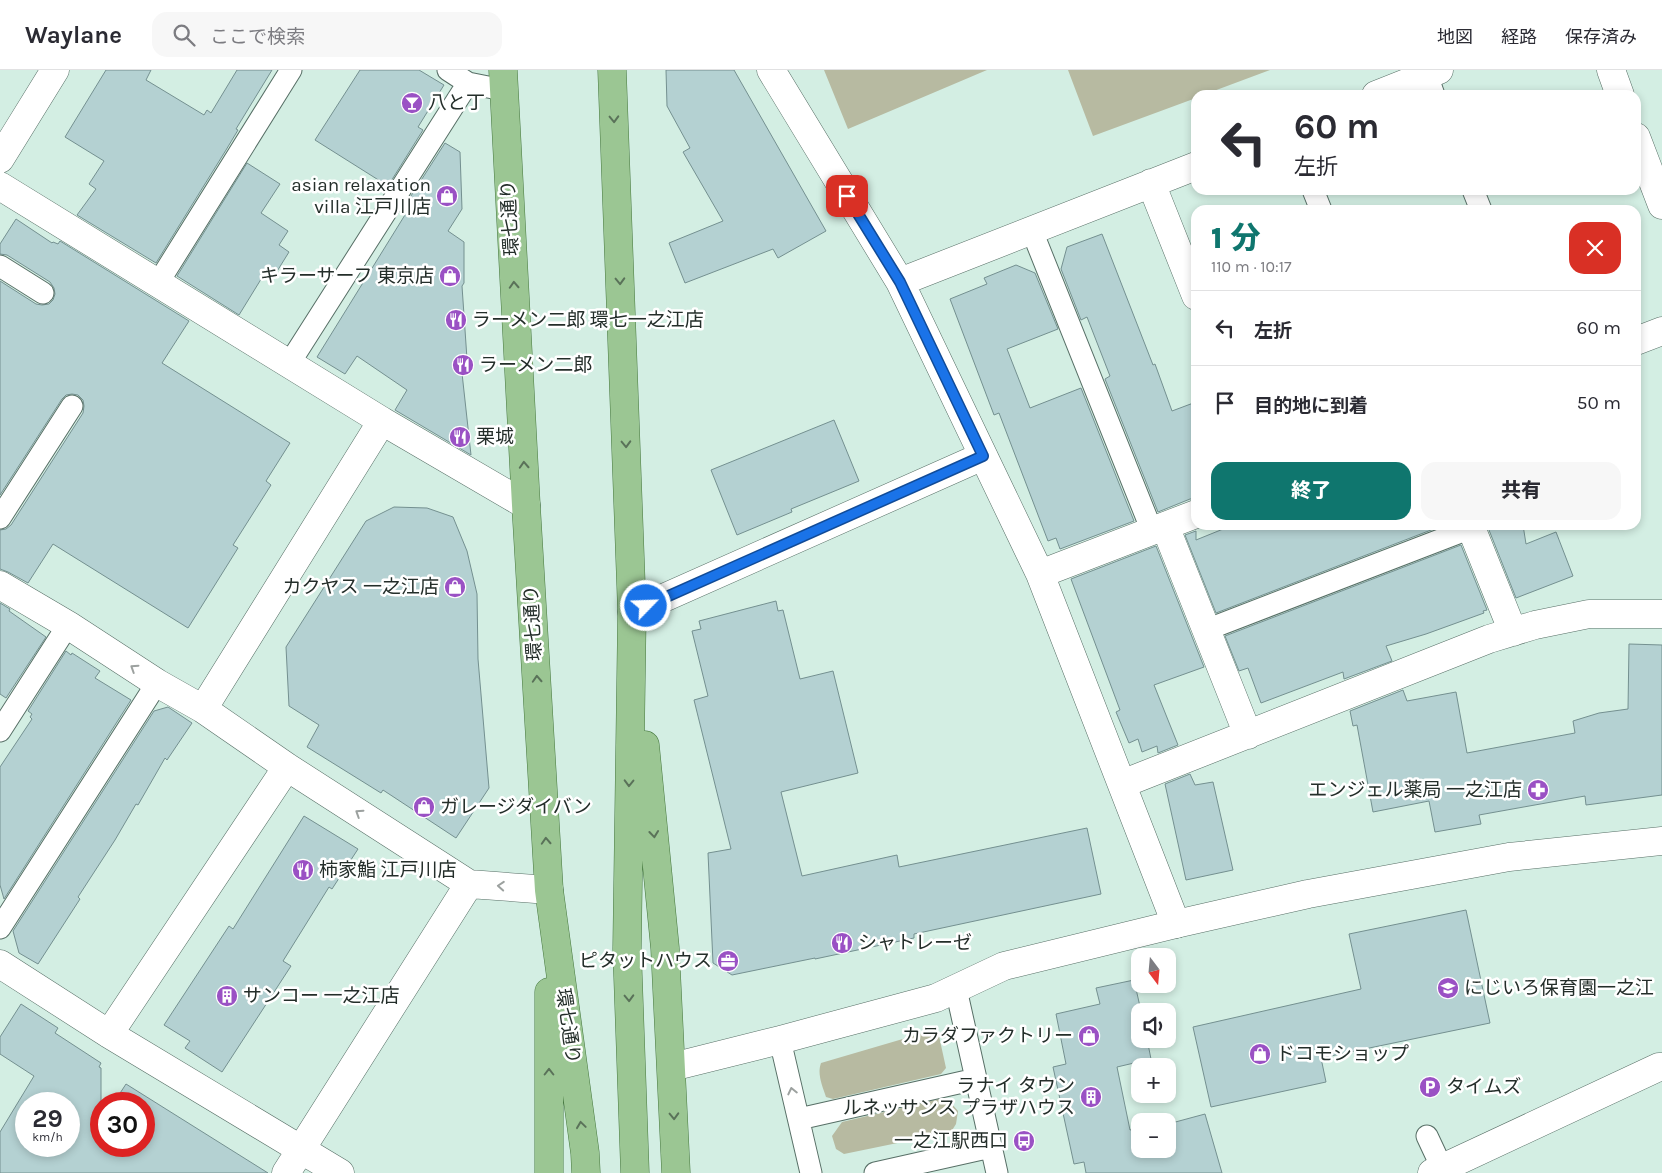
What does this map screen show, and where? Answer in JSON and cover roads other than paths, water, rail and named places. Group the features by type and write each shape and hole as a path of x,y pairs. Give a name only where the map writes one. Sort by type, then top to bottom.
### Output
{"main road":[{"path":"612,70 632,612 627,949 635,1173"},
{"name":"環七通り","path":"503,80 549,890 585,1153 586,1173"},
{"path":"632,612 665,948 676,1173"},
{"path":"549,890 549,1173"}],"street":[{"path":"0,158 55,70"},
{"path":"771,70 900,282 1040,574 1176,924"},
{"path":"1611,70 1618,90"},
{"path":"1395,90 1433,80"},
{"path":"1641,150 1662,205"},
{"path":"900,282 1191,168"},
{"path":"1151,184 1191,284"},
{"path":"0,186 382,422 526,505"},
{"path":"1641,339 1662,331"},
{"path":"203,709 382,422"},
{"path":"632,612 983,456"},
{"path":"1040,574 1191,516"},
{"path":"1158,528 1206,630 1248,735"},
{"path":"1473,530 1513,632"},
{"path":"0,585 68,625 157,683 203,709 287,767 469,884 549,890"},
{"path":"1122,784 1489,640 1535,625 1589,614 1662,614"},
{"path":"109,1034 287,767"},
{"path":"672,1068 936,998 1004,966 1176,924 1308,894 1509,857 1662,841"},
{"path":"286,1173 469,884"},
{"path":"2,970 340,1173"},
{"path":"1437,1171 1662,1067"}],"lane":[{"path":"158,283 291,70"},
{"path":"448,70 468,82 503,80"},
{"path":"289,364 468,82"},
{"path":"1032,231 1158,528"},
{"path":"0,266 43,293"},
{"path":"0,518 72,406"},
{"path":"1206,630 1461,530"},
{"path":"0,731 68,625"},
{"path":"0,928 157,683"},
{"path":"956,989 997,1173"},
{"path":"780,1040 811,1173"},
{"path":"799,1119 976,1079"},
{"path":"1427,1136 1437,1171"},
{"path":"875,1173 991,1147"}],"place":[{"name":"八と丁","path":"412,103"},
{"name":"asian relaxation villa 江戸川店","path":"447,196"},
{"name":"キラーサーフ 東京店","path":"450,276"},
{"name":"ラーメン二郎 環七一之江店","path":"456,320"},
{"name":"ラーメン二郎","path":"463,365"},
{"name":"栗城","path":"460,437"},
{"name":"カクヤス 一之江店","path":"455,587"},
{"name":"エンジェル薬局 一之江店","path":"1538,790"},
{"name":"ガレージダイバン","path":"424,807"},
{"name":"柿家鮨 江戸川店","path":"303,870"},
{"name":"シャトレーゼ","path":"842,943"},
{"name":"ピタットハウス","path":"728,961"},
{"name":"にじいろ保育園一之江","path":"1448,988"},
{"name":"サンコー 一之江店","path":"227,996"},
{"name":"カラダファクトリー","path":"1089,1036"},
{"name":"ドコモショップ","path":"1260,1054"},
{"name":"タイムズ","path":"1430,1087"},
{"name":"ラナイ タウン ルネッサンス プラザハウス","path":"1091,1097"},
{"name":"一之江駅西口","path":"1024,1141"}]}
